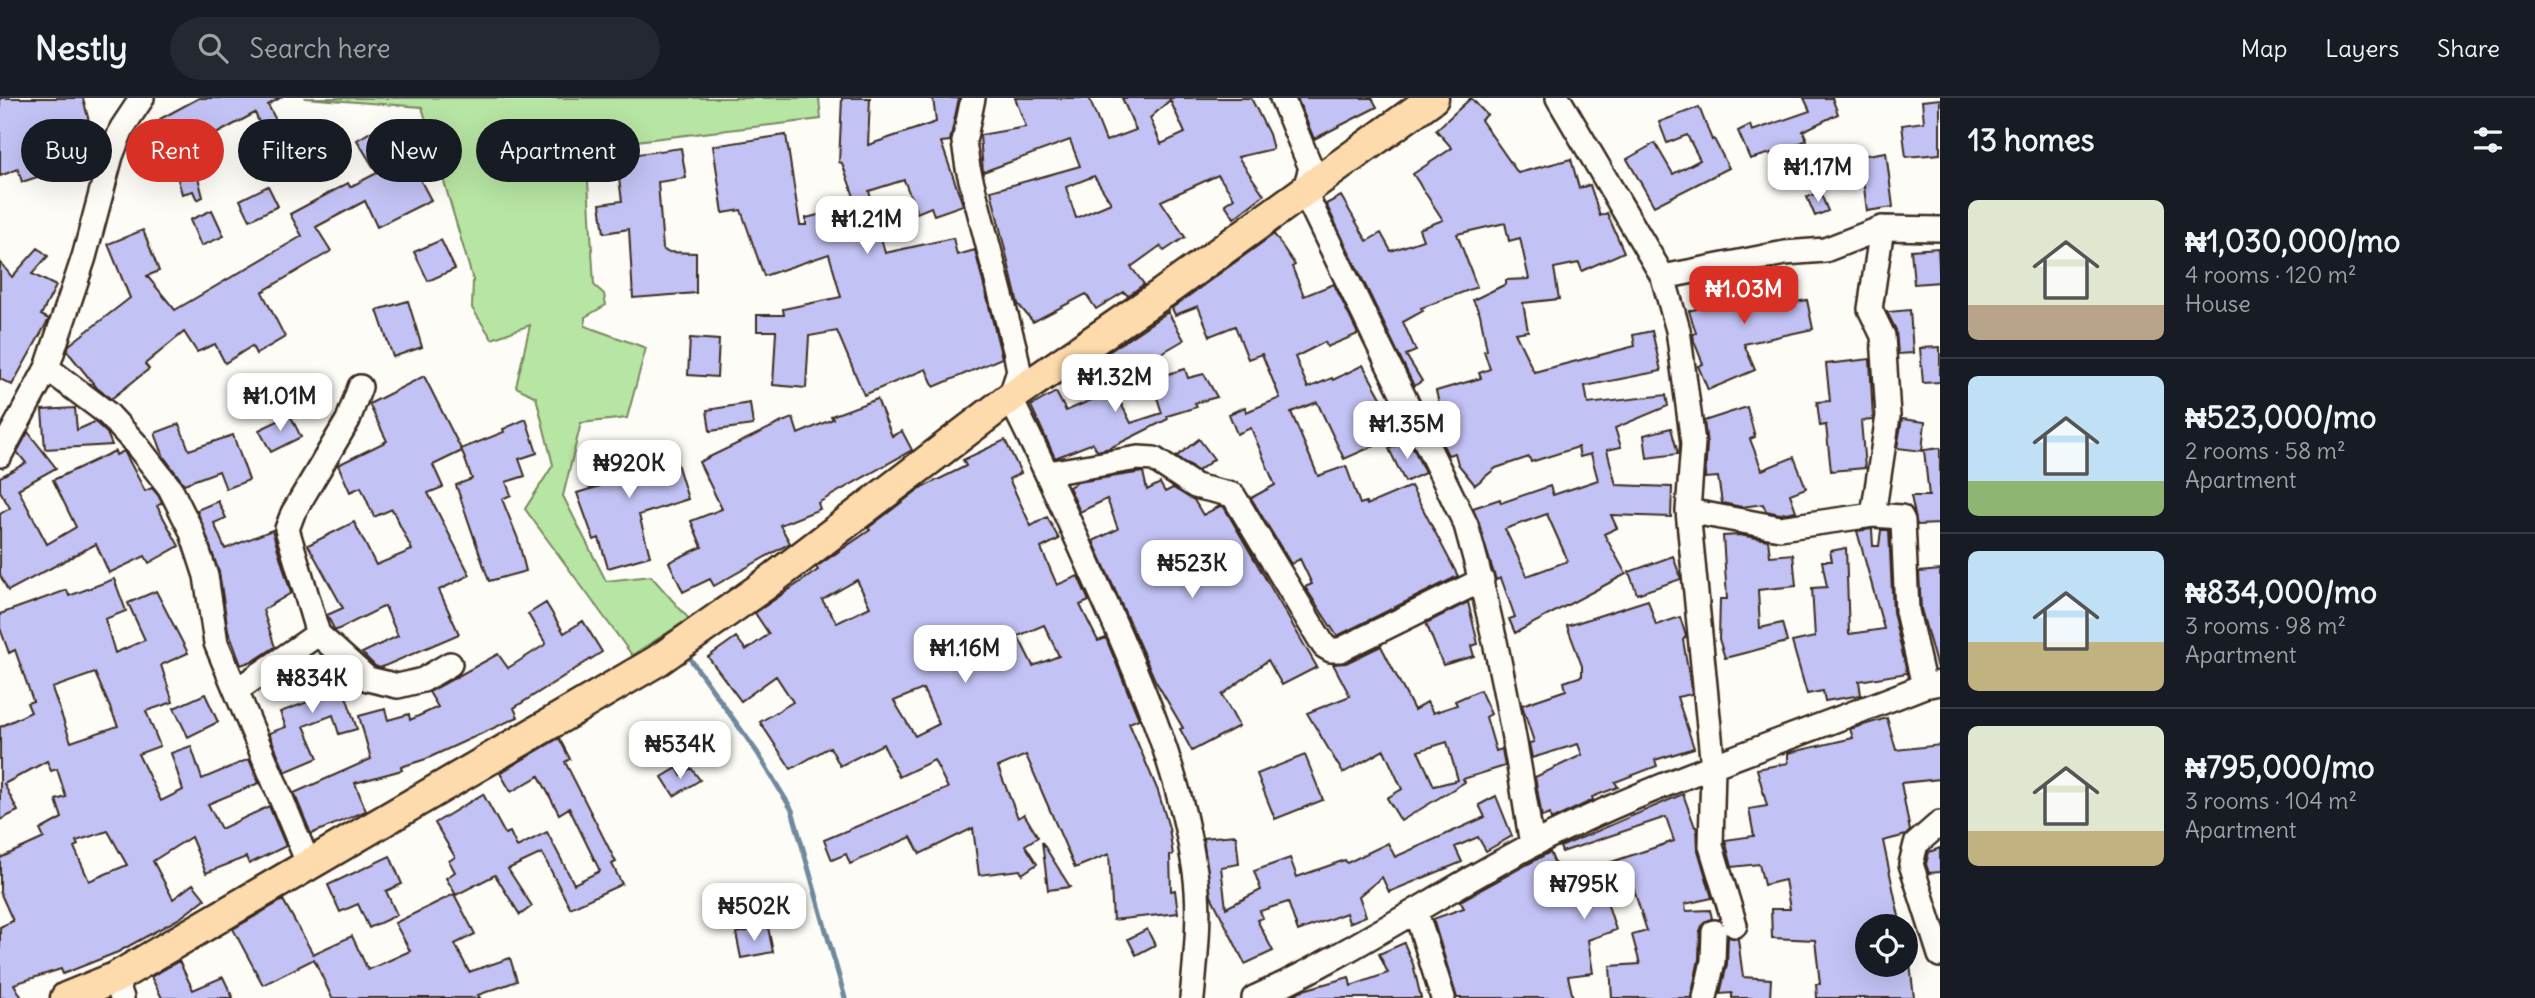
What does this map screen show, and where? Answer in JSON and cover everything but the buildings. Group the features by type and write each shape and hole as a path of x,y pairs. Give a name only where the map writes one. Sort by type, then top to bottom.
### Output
{"main road":[{"path":"66,998 118,988 309,865 657,661 805,555 1010,398 1433,98"}],"street":[{"path":"973,98 964,142 968,168 1019,371 1010,398 1048,473 1153,708 1176,787 1195,872 1198,930 1192,998"},
{"path":"1282,98 1311,168 1304,191 1434,464 1452,493 1482,580 1509,699 1532,845"},
{"path":"1558,98 1663,277 1678,330 1687,378 1693,443 1688,511 1713,768 1711,846 1724,928 1705,998"},
{"path":"0,455 47,368 84,257 111,156 122,128 138,100"},
{"path":"1663,277 1785,253 1825,250 1882,228 1940,229"},
{"path":"1873,515 1888,415 1883,336 1870,309 1882,228"},
{"path":"47,368 108,414 170,488 191,530 206,576 216,643 309,865"},
{"path":"360,387 348,420 293,513 287,529 318,634 368,679 398,686 423,680 450,664"},
{"path":"1048,473 1138,458 1154,459 1195,486 1233,495 1324,646 1331,650 1340,650 1482,580"},
{"path":"1254,998 1416,912 1532,845 1624,803 1932,685 1907,611 1903,521 1897,516 1873,515 1780,528 1688,511"},
{"path":"237,690 318,634"},
{"path":"1940,823 1916,844 1911,864 1940,955"},
{"path":"1416,912 1443,998"}],"green space":[{"path":"304,98 819,98 821,119 640,141 640,119 476,119 476,182 588,182 594,285 604,294 606,305 585,317 585,326 646,348 627,418 581,423 563,496 606,581 651,576 689,619 632,655 525,509 553,465 536,397 516,387 530,325 492,339 472,308 473,280 444,182 462,182 462,119 426,119 422,107"}],"waterway":[{"path":"686,653 757,752 792,810 845,998"}]}
